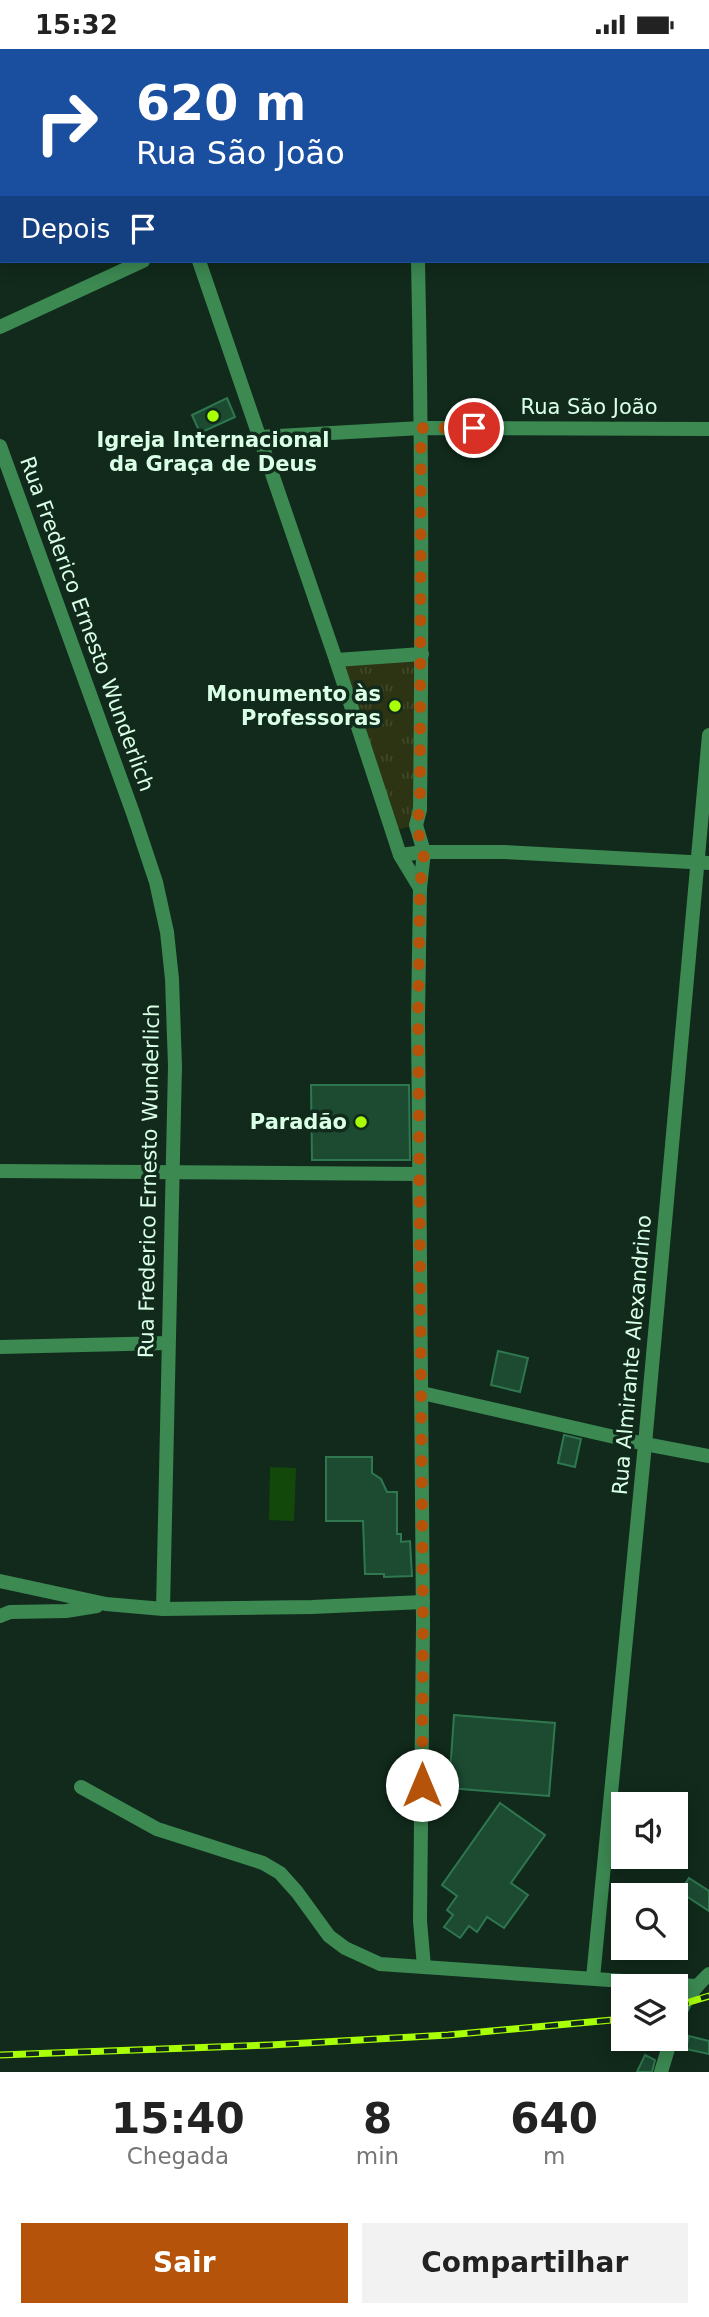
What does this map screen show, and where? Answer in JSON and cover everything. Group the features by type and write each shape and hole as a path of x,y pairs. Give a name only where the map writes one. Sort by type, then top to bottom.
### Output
{"street":[{"path":"0,327 139,263"},
{"path":"201,263 400,855 420,888"},
{"path":"418,263 422,654 420,810 416,825 424,852 420,888 419,1174 423,1602 420,1921 424,1967"},
{"name":"Rua São João","path":"260,437 421,428 709,429"},
{"name":"Rua Frederico Ernesto Wunderlich","path":"0,446 133,813 156,882 167,932 176,1066 163,1608"},
{"path":"336,660 422,654"},
{"name":"Rua Almirante Alexandrino","path":"593,1978 703,863 709,735"},
{"path":"393,832 416,825"},
{"path":"400,855 424,852 504,852 703,863"},
{"path":"0,1171 419,1174"},
{"path":"0,1347 168,1343"},
{"path":"422,1393 709,1456"},
{"path":"3,1584 106,1604 163,1608 298,1607 423,1602"},
{"path":"0,1616 10,1612 66,1611 106,1604"},
{"path":"80,1787 157,1829 263,1863 280,1874 297,1892 329,1936 354,1953 380,1964 696,1986"},
{"path":"688,1996 709,1974"},
{"path":"661,2072 667,2051"}],"green space":[{"path":"421,655 415,825 393,831 337,660"}],"shaded area":[{"path":"270,1467 296,1468 294,1521 269,1520"}],"building":[{"name":"Igreja Internacional da Graça de Deus","path":"227,398 235,417 200,433 192,415"},
{"name":"Paradão","path":"311,1085 409,1085 410,1160 312,1160"},
{"path":"498,1351 528,1358 520,1392 491,1385"},
{"path":"564,1435 581,1439 575,1467 558,1463"},
{"path":"326,1457 372,1457 372,1473 381,1479 387,1492 397,1492 397,1534 401,1534 401,1542 410,1541 412,1576 384,1577 384,1574 365,1574 363,1521 326,1521"},
{"path":"454,1715 555,1723 549,1796 449,1788"},
{"path":"500,1803 545,1835 511,1883 528,1895 504,1928 487,1917 477,1932 469,1926 460,1938 444,1927 453,1915 447,1910 457,1896 442,1885"},
{"path":"689,1878 709,1891 709,1911 688,1897 688,1883 686,1883"},
{"path":"689,2036 709,2041 709,2054 688,2049"},
{"path":"645,2055 655,2060 652,2072 637,2072"}],"railway":[{"path":"688,2002 709,1996"},
{"path":"0,2055 448,2035 611,2020"}],"place":[{"name":"Igreja Internacional da Graça de Deus","path":"213,416"},
{"name":"Monumento às Professoras","path":"395,706"},
{"name":"Paradão","path":"361,1122"}],"route":[{"path":"422,1785 418,1018 420,888 424,852 416,825 420,810 422,654 421,428 474,428"}]}
